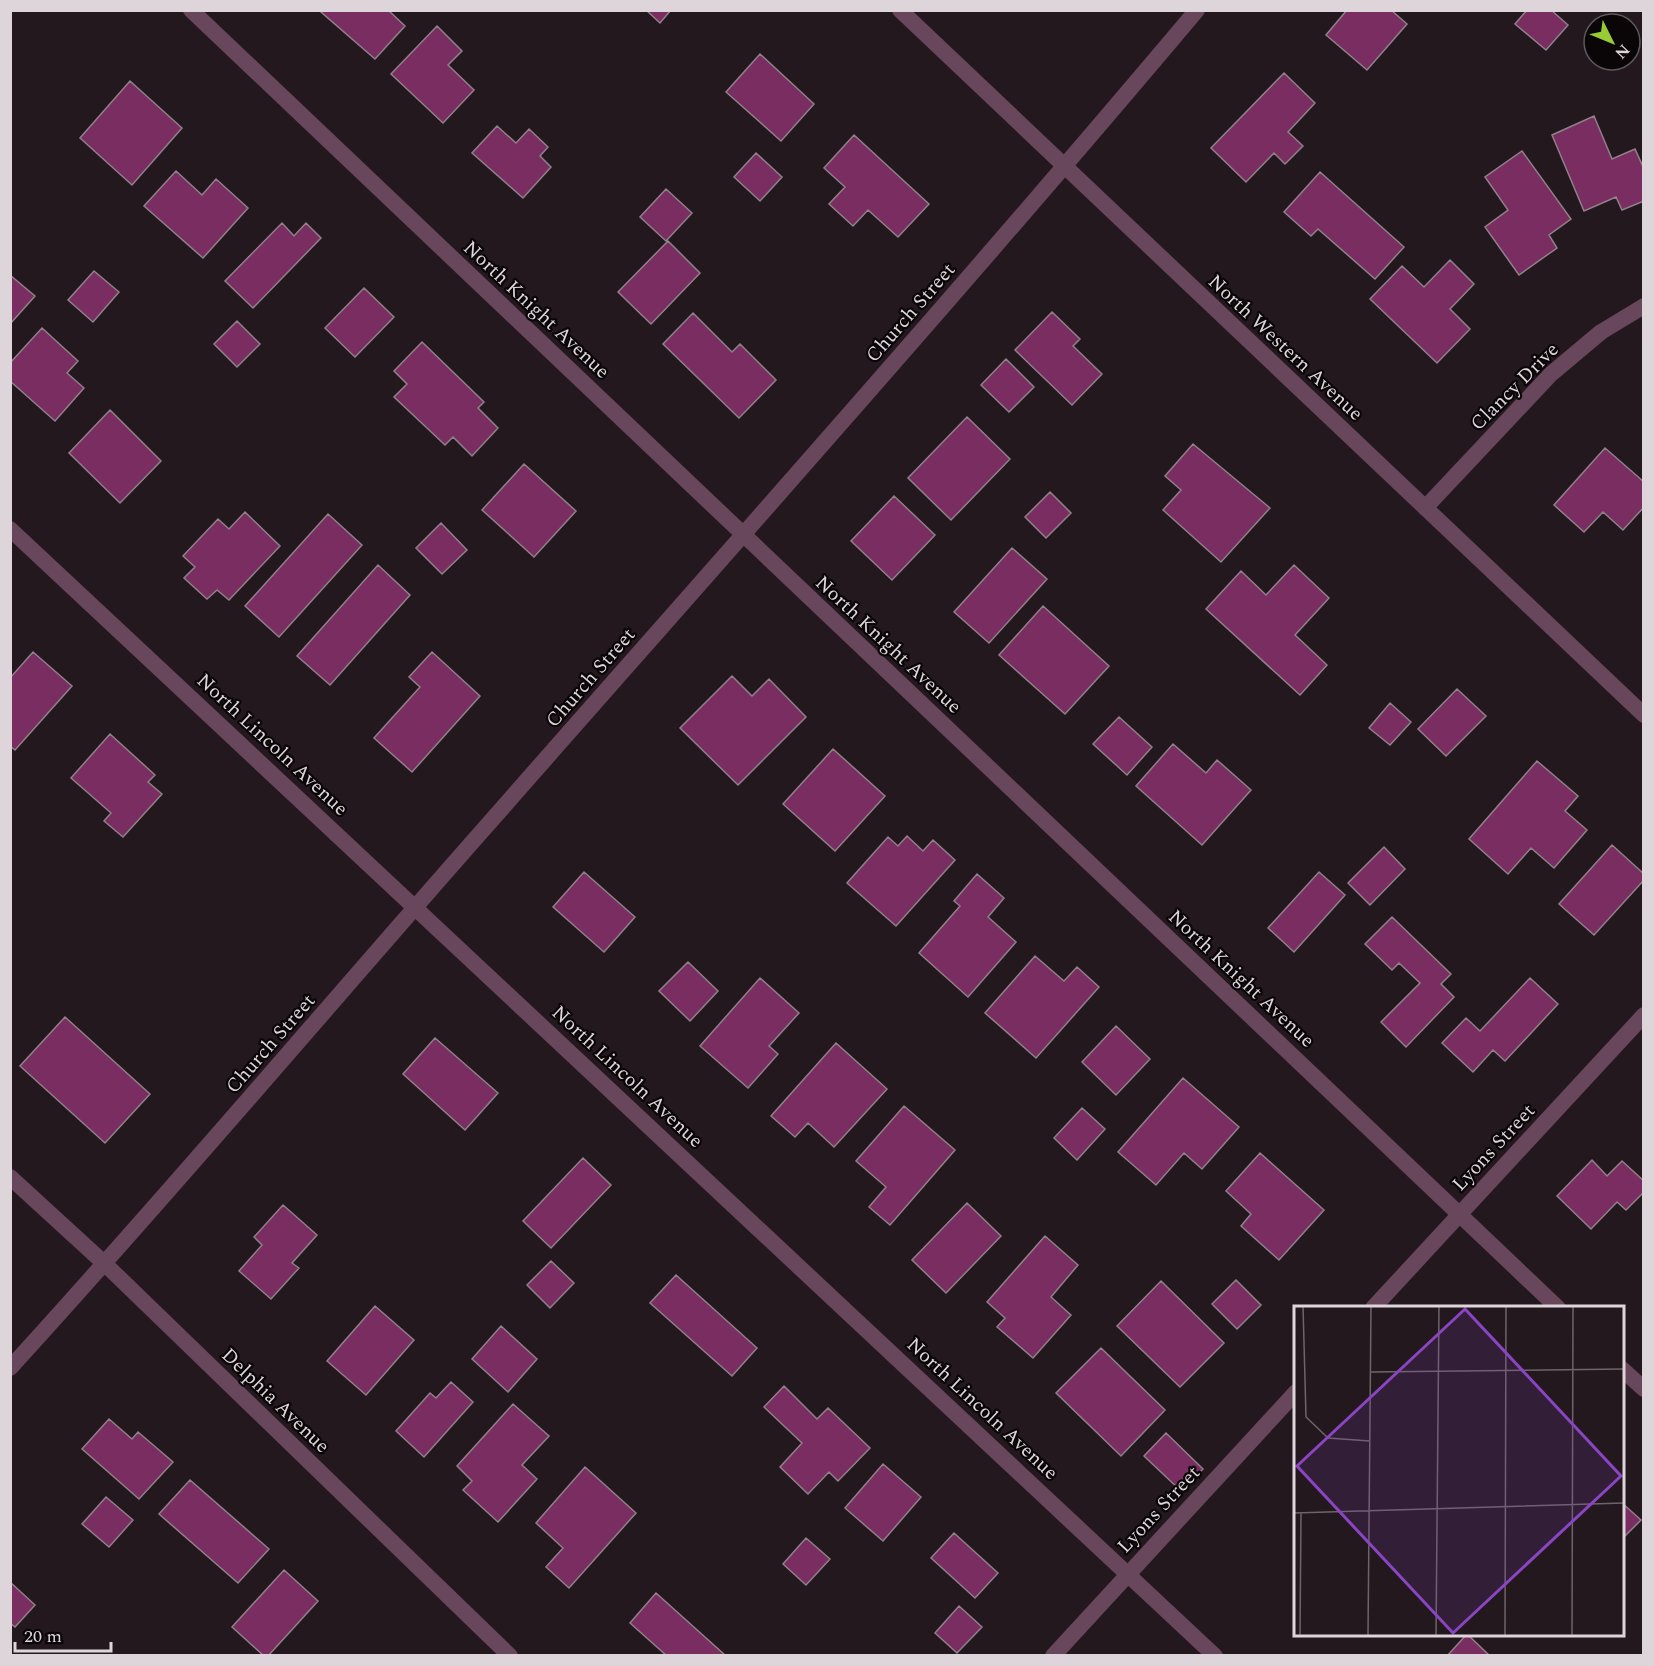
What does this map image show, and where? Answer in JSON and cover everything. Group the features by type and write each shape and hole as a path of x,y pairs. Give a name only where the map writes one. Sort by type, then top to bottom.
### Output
{"street":[{"name":"North Knight Avenue","path":"191,10 1556,1306"},
{"name":"North Western Avenue","path":"900,10 1644,715"},
{"name":"Church Street","path":"10,1368 105,1264 1065,167 1197,10"},
{"name":"Clancy Drive","path":"1425,508 1551,374 1601,332 1644,306"},
{"name":"North Lincoln Avenue","path":"10,529 416,906 1215,1656"},
{"name":"Lyons Street","path":"1375,1306 1644,1015"},
{"name":"Delphia Avenue","path":"10,1178 105,1264 510,1656"},
{"path":"1624,1370 1644,1389"},
{"name":"Lyons Street","path":"1053,1656 1294,1394"}],"building":[{"path":"322,10 388,10 405,26 375,59 321,12"},
{"path":"646,10 671,10 660,23"},
{"path":"1347,10 1391,10 1407,24 1367,70 1326,35"},
{"path":"1527,10 1551,10 1568,25 1546,50 1515,24"},
{"path":"437,26 462,51 448,65 474,90 443,123 391,74"},
{"path":"760,54 814,104 781,141 726,92"},
{"path":"1284,73 1315,103 1288,132 1303,146 1285,164 1274,153 1246,182 1211,148"},
{"path":"130,81 182,128 132,185 80,138"},
{"path":"1594,116 1612,159 1635,149 1644,169 1644,201 1622,210 1616,197 1584,211 1552,135"},
{"path":"497,126 516,143 529,129 548,147 540,156 551,167 523,198 472,153"},
{"path":"854,135 929,204 898,237 868,210 853,226 829,204 845,187 824,168"},
{"path":"1522,151 1571,219 1549,235 1557,248 1519,275 1485,227 1508,210 1485,177"},
{"path":"756,153 782,177 760,201 734,177"},
{"path":"176,171 202,195 216,179 248,208 203,258 144,206"},
{"path":"1320,172 1404,247 1375,279 1318,229 1311,236 1284,212"},
{"path":"666,189 692,213 666,241 640,217"},
{"path":"282,223 294,236 306,223 321,238 253,308 225,281"},
{"path":"668,241 700,273 651,324 618,292"},
{"path":"1450,260 1474,284 1450,309 1470,329 1437,363 1370,299 1402,266 1424,287"},
{"path":"94,271 119,292 93,322 68,300"},
{"path":"10,275 35,296 10,324"},
{"path":"364,288 394,317 355,357 325,328"},
{"path":"1052,312 1080,339 1073,346 1102,374 1072,405 1015,350"},
{"path":"693,313 732,352 740,344 776,380 739,418 663,344"},
{"path":"237,321 260,344 237,367 214,344"},
{"path":"42,328 78,361 67,373 84,388 55,421 10,381 10,363"},
{"path":"422,342 484,402 478,408 498,428 472,456 453,437 445,445 394,397 407,384 394,371"},
{"path":"1006,359 1034,387 1009,412 981,385"},
{"path":"110,410 161,461 120,503 69,453"},
{"path":"967,417 1010,459 951,520 908,478"},
{"path":"1193,444 1270,508 1221,562 1163,510 1181,490 1165,476"},
{"path":"1605,448 1644,482 1644,507 1623,530 1603,512 1584,532 1554,505"},
{"path":"524,464 576,511 534,557 482,510"},
{"path":"1050,492 1071,513 1046,538 1025,517"},
{"path":"894,496 935,535 892,580 851,541"},
{"path":"245,512 280,546 229,600 217,590 207,599 184,578 195,567 183,556 218,519 229,529"},
{"path":"328,514 362,545 279,637 245,606"},
{"path":"441,523 467,550 442,574 416,548"},
{"path":"1012,548 1047,579 989,643 954,612"},
{"path":"378,565 410,595 330,685 297,656"},
{"path":"1294,565 1329,598 1295,635 1327,665 1300,695 1206,609 1241,571 1266,595"},
{"path":"1043,606 1109,666 1065,714 999,655"},
{"path":"33,652 72,686 15,750 10,746 10,678"},
{"path":"432,652 480,696 412,772 374,738 420,687 409,677"},
{"path":"732,676 752,696 769,679 806,717 738,785 680,728"},
{"path":"1457,689 1486,716 1446,756 1418,729"},
{"path":"1390,703 1411,722 1390,745 1369,728"},
{"path":"1119,717 1152,747 1127,775 1093,744"},
{"path":"110,734 155,775 148,782 162,794 123,837 104,821 111,813 71,778"},
{"path":"1173,744 1206,773 1217,760 1251,790 1202,845 1136,786"},
{"path":"833,749 885,796 835,851 783,804"},
{"path":"1537,761 1578,796 1565,811 1587,830 1554,868 1531,848 1508,874 1469,839"},
{"path":"907,836 923,851 933,840 955,860 896,926 847,883 888,837 898,846"},
{"path":"1612,845 1644,874 1644,880 1594,935 1559,904"},
{"path":"1384,847 1405,869 1370,905 1348,883"},
{"path":"584,872 635,917 604,952 553,907"},
{"path":"1319,872 1345,895 1294,952 1268,928"},
{"path":"977,874 1004,898 988,917 1016,942 968,997 919,953 960,906 954,901"},
{"path":"1392,917 1451,974 1441,984 1454,997 1406,1047 1381,1022 1420,983 1399,963 1392,970 1365,944"},
{"path":"1035,956 1064,981 1077,967 1099,987 1036,1058 985,1013"},
{"path":"688,962 718,991 690,1021 659,991"},
{"path":"760,978 799,1013 769,1046 778,1054 748,1088 700,1046"},
{"path":"1530,978 1558,1004 1505,1061 1493,1050 1473,1072 1442,1043 1466,1018 1480,1031"},
{"path":"65,1017 150,1094 105,1143 20,1066"},
{"path":"1116,1026 1150,1059 1116,1095 1082,1062"},
{"path":"435,1038 498,1093 465,1130 403,1074"},
{"path":"836,1043 887,1089 834,1147 808,1123 795,1137 771,1116"},
{"path":"1183,1078 1239,1127 1202,1169 1184,1153 1156,1185 1118,1152"},
{"path":"904,1106 955,1150 890,1225 869,1207 886,1187 856,1161"},
{"path":"1082,1108 1105,1129 1077,1160 1054,1138"},
{"path":"1260,1153 1324,1210 1279,1260 1241,1226 1251,1214 1226,1191"},
{"path":"583,1158 611,1185 551,1248 523,1221"},
{"path":"1592,1160 1607,1176 1622,1161 1644,1181 1644,1192 1626,1210 1617,1202 1591,1229 1557,1196"},
{"path":"967,1203 1001,1236 946,1293 912,1260"},
{"path":"283,1205 317,1235 292,1263 299,1268 271,1299 239,1271 262,1245 254,1237"},
{"path":"1045,1236 1078,1265 1051,1297 1071,1315 1033,1358 997,1327 1005,1318 987,1302"},
{"path":"551,1261 574,1283 550,1308 527,1285"},
{"path":"676,1275 757,1348 732,1376 650,1303"},
{"path":"1236,1280 1261,1305 1237,1329 1212,1304"},
{"path":"1161,1281 1224,1343 1180,1387 1117,1326"},
{"path":"375,1306 414,1340 366,1395 327,1361"},
{"path":"501,1326 537,1359 508,1392 472,1359"},
{"path":"1101,1348 1165,1410 1121,1456 1056,1393"},
{"path":"451,1382 473,1402 424,1457 396,1431 430,1393 436,1398"},
{"path":"784,1386 817,1419 828,1408 870,1448 838,1481 829,1472 808,1494 780,1467 802,1443 764,1407"},
{"path":"513,1404 549,1436 522,1465 537,1479 498,1522 463,1490 472,1481 457,1466"},
{"path":"109,1419 132,1439 138,1432 173,1462 139,1499 82,1449"},
{"path":"1166,1433 1203,1469 1181,1491 1144,1456"},
{"path":"883,1464 921,1497 883,1541 845,1508"},
{"path":"585,1467 636,1513 569,1588 546,1567 563,1548 536,1523"},
{"path":"190,1480 269,1549 238,1583 159,1514"},
{"path":"106,1497 133,1520 109,1547 82,1524"},
{"path":"1624,1505 1641,1520 1624,1537"},
{"path":"954,1533 998,1573 975,1598 931,1558"},
{"path":"806,1538 830,1559 806,1585 783,1564"},
{"path":"284,1570 318,1601 268,1656 264,1656 232,1627"},
{"path":"10,1582 35,1605 15,1627 10,1623"},
{"path":"656,1593 726,1656 667,1656 630,1623"},
{"path":"959,1606 982,1627 957,1653 935,1633"},
{"path":"1465,1636 1469,1636 1490,1656 1447,1656"}]}
